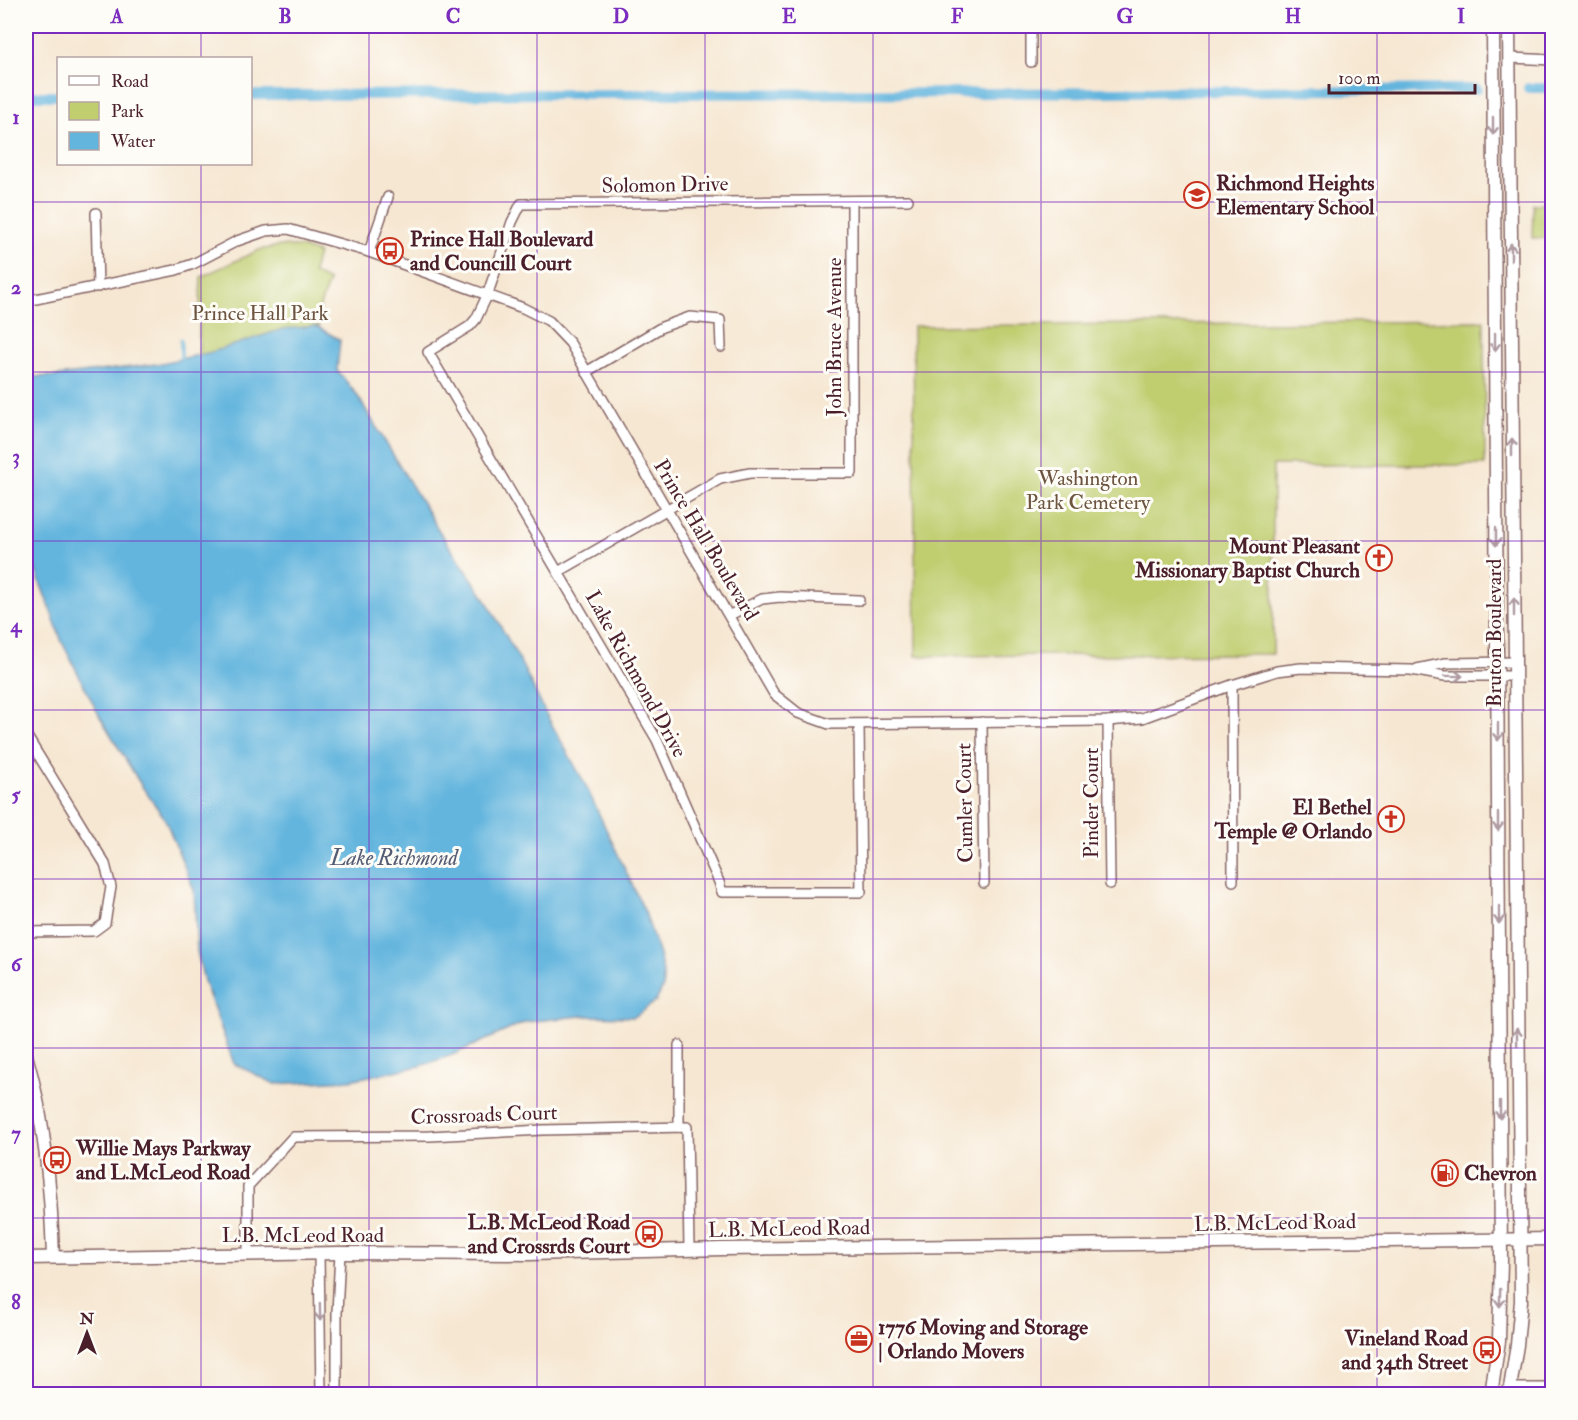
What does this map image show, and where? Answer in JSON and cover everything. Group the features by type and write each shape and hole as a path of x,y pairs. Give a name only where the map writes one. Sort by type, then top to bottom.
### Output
{"street":[{"path":"1031,26 1031,62"},
{"name":"Bruton Boulevard","path":"1491,1395 1499,1341 1501,1240 1493,26"},
{"name":"Bruton Boulevard","path":"1509,26 1521,1301 1510,1391"},
{"path":"1510,58 1552,60"},
{"path":"369,252 388,197"},
{"name":"Solomon Drive","path":"487,296 512,222 521,204 908,200"},
{"name":"John Bruce Avenue","path":"666,509 720,480 750,473 852,473 852,201"},
{"path":"96,213 98,287"},
{"name":"Prince Hall Boulevard","path":"26,301 176,270 193,264 237,241 266,231 288,229 369,252 523,308 549,321 570,343 774,694 798,713 829,724 1108,721 1142,718 1277,671 1301,668 1411,669 1446,663 1514,662"},
{"name":"Lake Richmond Drive","path":"487,296 470,326 428,352 657,740 722,892 861,892 859,725"},
{"path":"1495,305 1512,305"},
{"path":"586,372 662,327 690,317 720,320 721,347"},
{"path":"1496,506 1513,506"},
{"path":"558,572 666,509"},
{"path":"730,615 762,599 780,597 859,600"},
{"name":"Prince Hall Boulevard","path":"1411,669 1445,676 1514,676"},
{"path":"1232,685 1233,881"},
{"name":"Pinder Court","path":"1108,721 1110,884"},
{"name":"Cumler Court","path":"982,722 984,883"},
{"path":"26,735 105,864 111,887 105,922 94,931 26,932"},
{"path":"1498,857 1516,856"},
{"path":"679,1045 679,1127 687,1127 689,1250"},
{"path":"26,1055 34,1083 46,1150 51,1197 53,1257"},
{"name":"Crossroads Court","path":"248,1254 248,1186 293,1137 430,1136 542,1130 679,1127"},
{"name":"L.B. McLeod Road","path":"26,1258 319,1253 529,1254 1552,1239"},
{"path":"319,1253 321,1395"},
{"path":"338,1395 336,1313 340,1253"},
{"path":"1510,1391 1552,1388"}],"green space":[{"path":"1533,204 1552,204 1552,238 1532,238"},
{"name":"Prince Hall Park","path":"280,246 301,247 318,253 313,273 329,281 320,306 317,369 198,371 201,277 259,250"},
{"name":"Washington Park Cemetery","path":"1484,321 1485,465 1273,465 1273,654 916,656 913,326"}],"water":[{"name":"Lake Richmond","path":"316,326 340,340 337,370 357,395 441,534 485,598 584,782 645,912 659,955 663,987 656,1001 634,1017 581,1016 526,1022 452,1055 420,1066 350,1080 275,1084 234,1064 204,981 197,951 194,890 165,819 141,785 100,717 62,642 26,544 26,377 56,376 157,364 212,352 283,329"}],"waterway":[{"path":"1528,88 1552,88"},
{"path":"252,95 1477,89"},
{"path":"26,96 57,96"},
{"path":"181,340 181,359"}],"place":[{"name":"Richmond Heights Elementary School","path":"1197,195"},
{"name":"Prince Hall Boulevard and Councill Court","path":"390,251"},
{"name":"Mount Pleasant Missionary Baptist Church","path":"1379,558"},
{"name":"El Bethel Temple @ Orlando","path":"1391,819"},
{"name":"Willie Mays Parkway and L.McLeod Road","path":"57,1160"},
{"name":"Chevron","path":"1445,1173"},
{"name":"L.B. McLeod Road and Crossrds Court","path":"649,1234"},
{"name":"1776 Moving and Storage | Orlando Movers","path":"859,1339"},
{"name":"Vineland Road and 34th Street","path":"1487,1350"}]}
